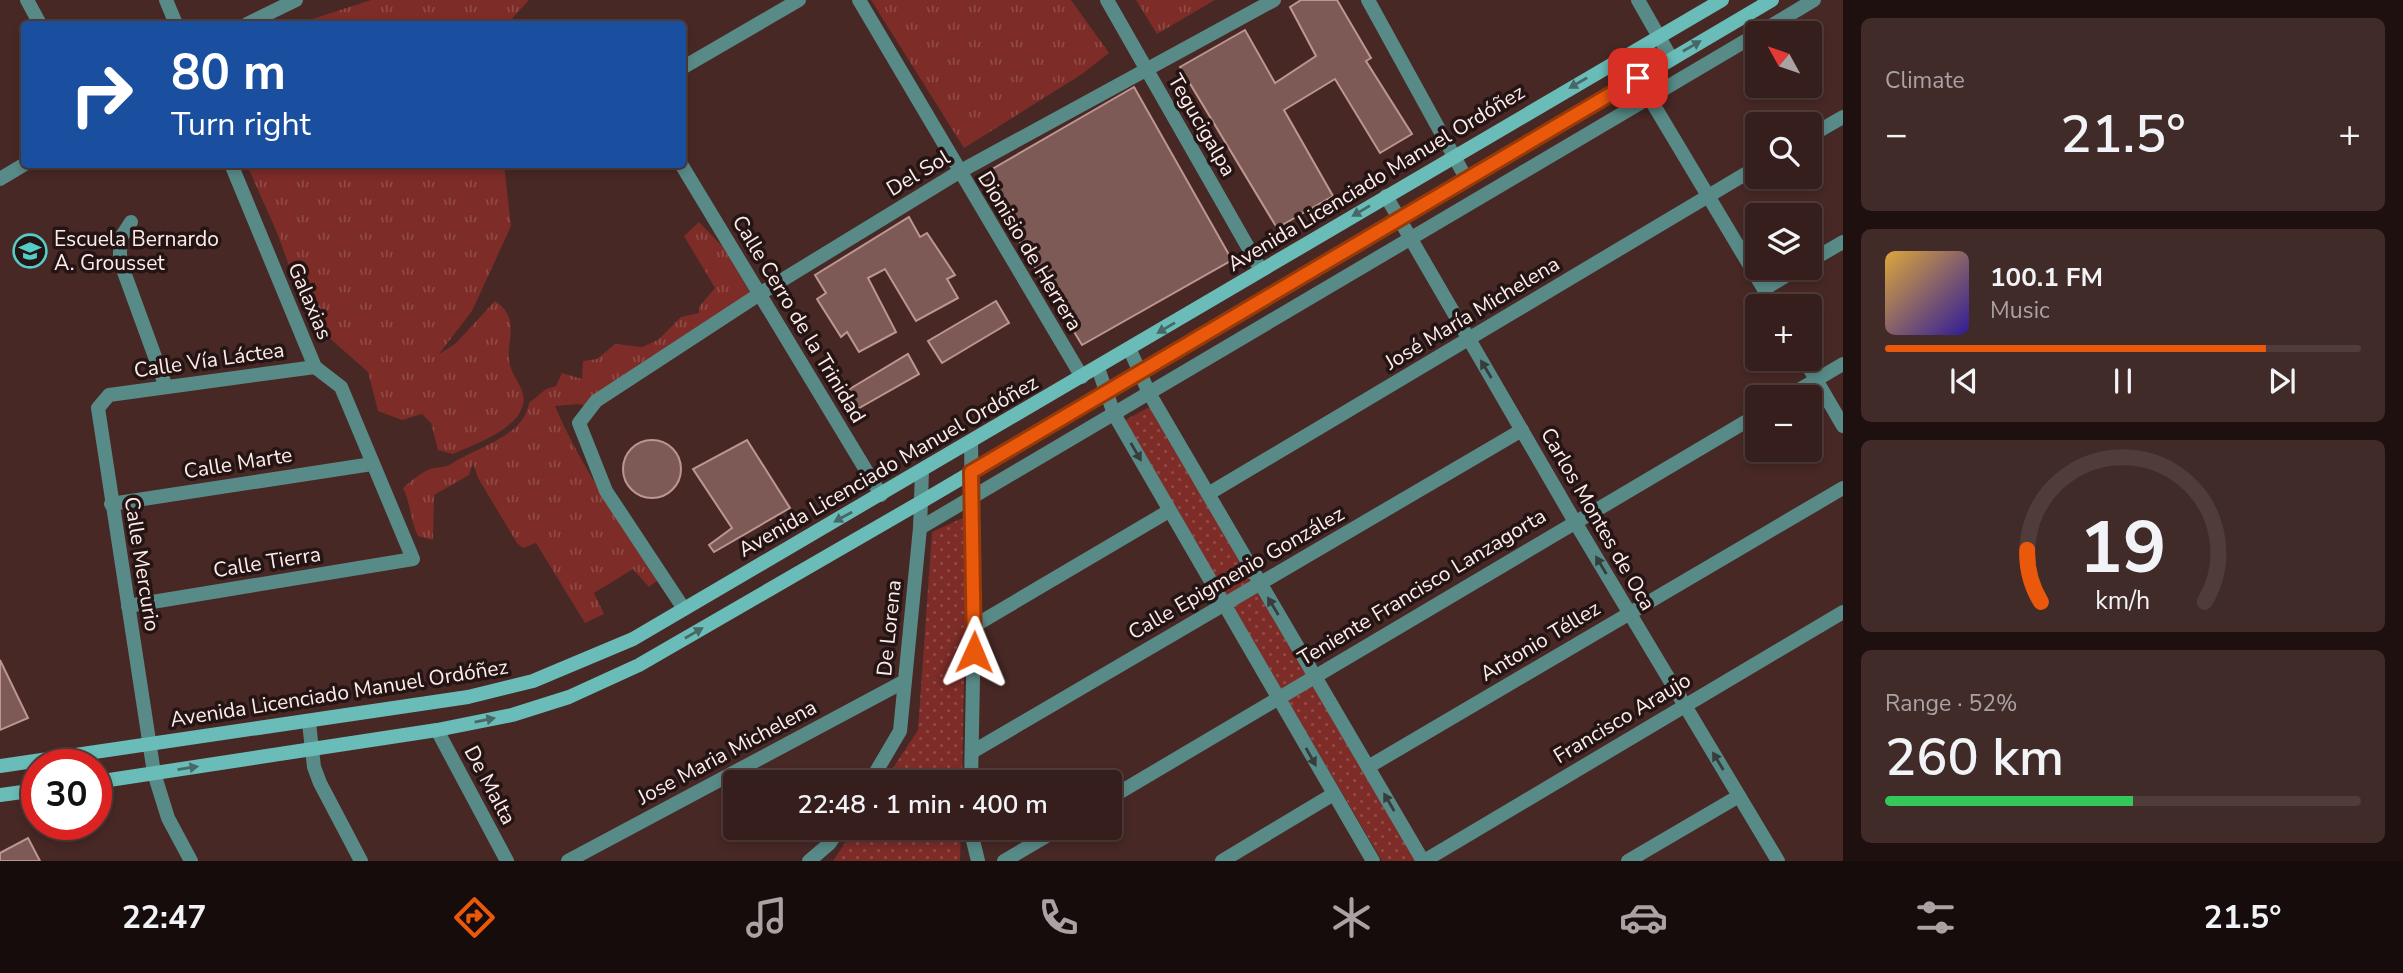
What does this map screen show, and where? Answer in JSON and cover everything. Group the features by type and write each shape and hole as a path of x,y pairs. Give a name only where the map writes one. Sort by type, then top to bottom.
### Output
{"main road":[{"name":"Avenida Licenciado Manuel Ordóñez","path":"0,766 309,723 468,697 533,681 633,639 1722,0"},
{"path":"112,780 437,730 512,715 569,697 639,664 921,502 1772,0"},
{"path":"0,795 21,792"}],"street":[{"path":"27,0 38,21"},
{"path":"166,0 175,21"},
{"path":"253,21 296,0"},
{"path":"686,66 799,0"},
{"name":"Dionisio de Herrera","path":"859,0 1082,377"},
{"name":"Tegucigalpa","path":"1107,0 1261,270"},
{"name":"Del Sol","path":"684,609 606,491 579,424 596,401 761,293 959,172 1274,0"},
{"path":"1368,0 1468,180"},
{"path":"1637,0 1671,58"},
{"path":"1779,21 1814,0"},
{"path":"920,528 1410,242 1745,42"},
{"path":"1625,57 1767,294"},
{"path":"1822,129 1843,117"},
{"path":"0,179 21,166"},
{"name":"Galaxias","path":"233,168 314,367 341,387 413,559"},
{"name":"Calle Cerro de la Trinidad","path":"683,168 881,495"},
{"name":"José María Michelena","path":"1208,494 1745,174"},
{"name":"Carlos Montes de Oca","path":"1385,196 1574,522 1778,861"},
{"path":"131,222 120,239 120,261 166,387"},
{"path":"1822,254 1843,242"},
{"path":"1764,289 1779,280"},
{"path":"1129,350 1149,393 1423,861"},
{"path":"1807,385 1843,364"},
{"name":"Calle Vía Láctea","path":"109,395 314,367"},
{"path":"1098,368 1114,414 1332,795 1373,861"},
{"path":"1811,371 1843,426"},
{"name":"Calle Mercurio","path":"109,395 100,402 97,415 149,745 154,773 169,818 191,861"},
{"name":"Teniente Francisco Lanzagorta","path":"1122,791 1745,422"},
{"name":"Calle Epigmenio González","path":"972,752 1522,430"},
{"path":"971,443 974,626 971,770"},
{"name":"Calle Marte","path":"111,504 372,464"},
{"name":"De Lorena","path":"877,770 900,731 920,528 922,471"},
{"name":"Antonio Téllez","path":"1368,767 1843,488"},
{"path":"974,626 1169,511"},
{"name":"Calle Tierra","path":"128,606 413,559"},
{"name":"Francisco Araujo","path":"1423,861 1843,612"},
{"name":"Jose Maria Michelena","path":"568,861 905,681"},
{"path":"309,723 320,783 361,861"},
{"name":"De Malta","path":"437,730 507,861"},
{"path":"1222,861 1332,795"},
{"path":"1629,861 1739,796"},
{"path":"808,861 832,840"},
{"path":"973,840 978,861"},
{"path":"1004,861 1039,840"}],"green space":[{"path":"371,0 529,0 510,21 306,21"},
{"path":"871,0 1071,0 1109,53 1082,74 964,148"},
{"path":"1136,0 1215,0 1157,34"},
{"path":"248,168 504,168 511,226 472,311 439,354 455,344 495,301 508,316 511,331 510,365 523,392 523,404 516,418 501,431 453,454 438,450 431,423 422,414 402,420 378,411 368,372 308,319 278,235"},
{"path":"699,222 723,247 752,296 590,397 588,406 555,406 589,473 658,580 649,587 633,569 594,593 604,614 585,623 536,543 523,548 517,543 478,478 473,463 469,475 434,495 433,540 418,536 403,488 412,480 430,469 449,465 508,433 525,415 529,403 546,389 556,386 562,373 582,379 583,361 597,359 615,344 642,347 658,340 681,317 699,313 699,307 715,288 684,236"},
{"path":"1151,406 1419,861 1382,861 1124,421"},
{"path":"967,516 962,770 892,770 918,730 932,532"},
{"path":"847,840 961,840 960,861 833,861"}],"building":[{"path":"1301,0 1337,0 1371,58 1366,61 1412,134 1380,153 1335,79 1284,110 1333,196 1277,228 1180,67 1245,30 1275,83 1316,56 1290,7"},
{"path":"1134,87 1232,260 1082,345 980,176"},
{"path":"909,217 920,237 927,233 955,275 947,279 958,298 916,321 885,269 868,278 896,332 859,352 847,332 841,337 817,299 826,293 815,275"},
{"path":"996,301 1009,323 942,363 928,341"},
{"path":"908,354 919,374 854,411 843,393"},
{"path":"652,440 673,448 681,469 673,490 652,498 631,490 623,469 631,448"},
{"path":"747,440 790,508 714,552 709,545 732,528 693,469"},
{"path":"0,660 28,718 0,730"},
{"path":"29,840 40,861 0,861 0,853"}],"place":[{"name":"Escuela Bernardo A. Grousset","path":"30,251"}],"route":[{"path":"974,652 971,472 1638,78"}]}
